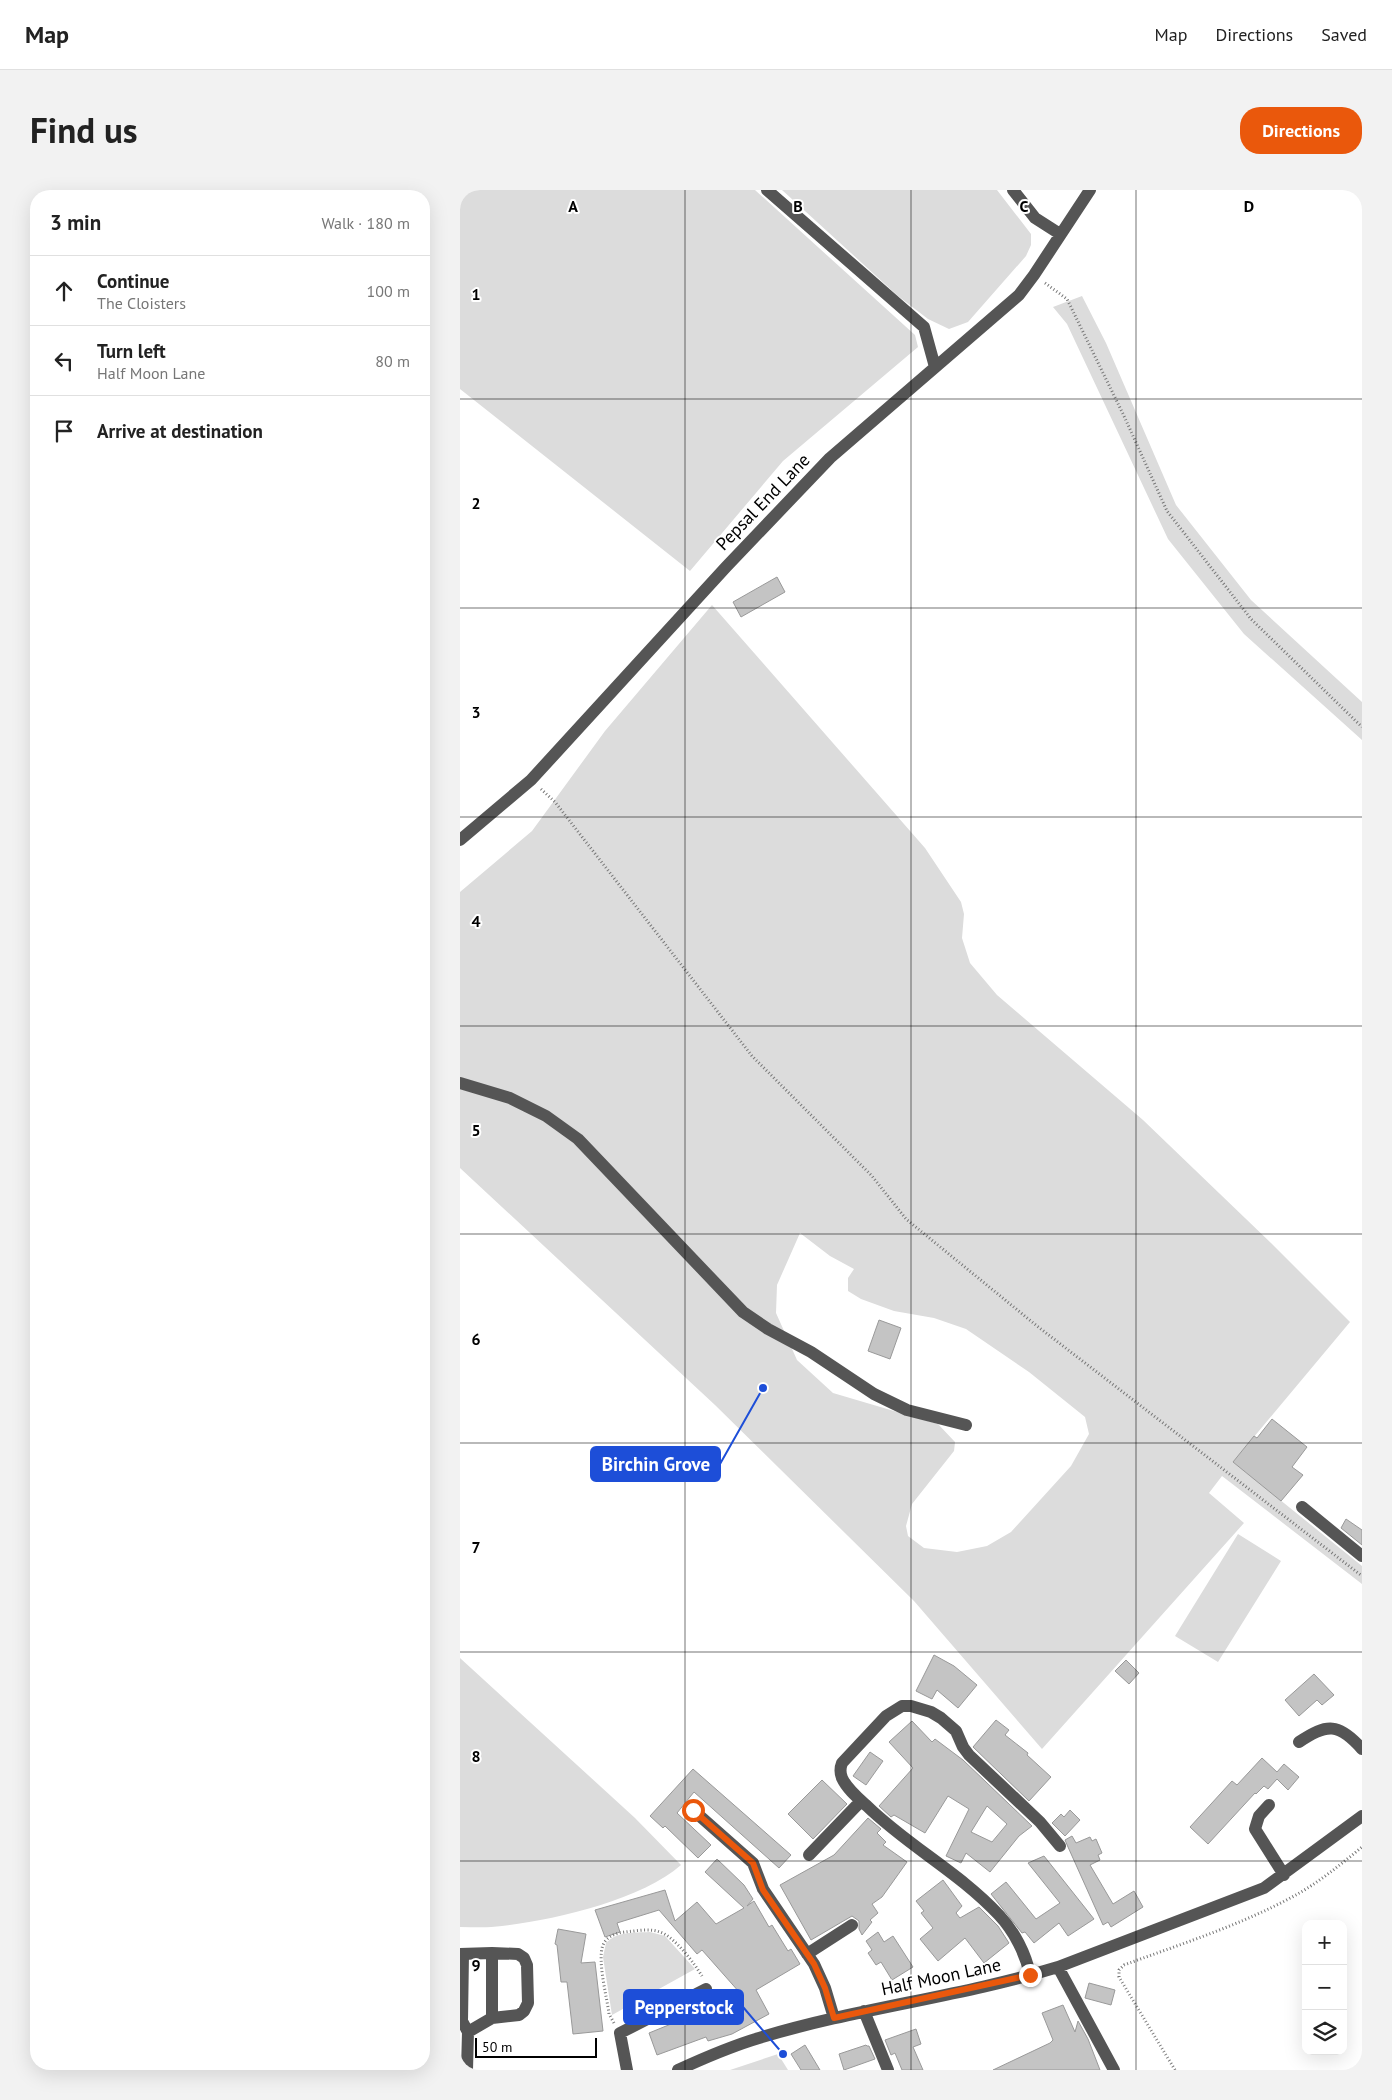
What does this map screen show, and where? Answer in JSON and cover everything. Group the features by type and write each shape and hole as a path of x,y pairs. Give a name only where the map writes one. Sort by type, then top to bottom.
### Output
{"street":[{"path":"767,190 924,327 935,367"},
{"path":"1013,190 1035,218 1060,234"},
{"name":"Pepsal End Lane","path":"460,840 531,780 726,567 830,458 1019,295 1090,190"},
{"path":"460,1083 510,1098 546,1116 578,1139 743,1312 768,1329 811,1352 874,1394 907,1410 966,1425"},
{"path":"1302,1507 1362,1556"},
{"path":"1030,1975 1027,1960 1000,1916 963,1882 911,1845 861,1801 848,1788 842,1778 840,1770 842,1763 886,1716 902,1706 911,1706 931,1712 956,1731 969,1755 1040,1822 1060,1846"},
{"path":"1299,1742 1321,1729 1331,1728 1345,1733 1362,1749"},
{"path":"809,1855 861,1801"},
{"path":"1269,1805 1259,1816 1255,1829 1284,1875"},
{"path":"693,1810 753,1863 763,1890 814,1964 825,1988 834,2018"},
{"name":"Half Moon Lane","path":"678,2070 758,2038 834,2018 1030,1975 1058,1967 1264,1888 1362,1816"},
{"path":"807,1954 852,1925"},
{"path":"492,1953 492,2018"},
{"path":"463,2025 492,2018 519,2015 528,2003 527,1965 524,1958 518,1954 462,1954 463,2025 466,2070"},
{"path":"1058,1967 1114,2070"},
{"path":"627,2070 620,2033 706,1989"},
{"path":"864,2012 888,2070"}],"path":[{"path":"1034,275 1067,299 1124,416 1167,511 1251,619 1362,727"},
{"path":"531,780 555,802 752,1056 872,1176 906,1219 1037,1326 1362,1576"},
{"path":"1175,2070 1120,1977 1119,1970 1124,1965 1247,1918 1294,1896 1332,1871 1362,1847"},
{"path":"620,2033 609,2014 601,1956 606,1940 614,1935 647,1930 669,1936 695,1964 703,1978 706,1989"}],"shaded area":[{"path":"460,190 755,190 915,335 918,347 783,461 690,571 460,389"},
{"path":"782,190 997,190 1031,234 1031,245 1026,256 968,322 949,329 928,319 898,296"},
{"path":"1082,296 1106,343 1176,505 1251,600 1362,702 1362,740 1244,634 1168,539 1067,324 1053,307"},
{"path":"712,605 925,848 961,902 964,914 962,938 970,963 997,995 1143,1120 1350,1322 1233,1462 1362,1566 1362,1584 1222,1476 1209,1493 1244,1523 1042,1749 914,1601 715,1405 460,1168 460,892 532,831 605,731","holes":["800,1233 830,1256 854,1269 848,1278 848,1291 861,1299 894,1311 934,1318 966,1329 1029,1372 1085,1417 1089,1434 1071,1466 1011,1532 987,1546 957,1552 924,1548 908,1536 906,1526 912,1504 954,1451 955,1442 938,1424 833,1393 797,1360 776,1313 777,1285"]},
{"path":"1238,1534 1281,1561 1218,1662 1175,1636"},
{"path":"460,1658 635,1818 681,1865 644,1888 596,1906 547,1919 523,1923 492,1927 460,1927"},
{"path":"650,1932 665,1936 695,1969 612,2015 603,1957 606,1943 616,1936"},
{"path":"778,2054 788,2070 730,2070"}],"building":[{"path":"777,577 785,592 741,617 733,602"},
{"path":"879,1320 901,1328 890,1359 868,1351"},
{"path":"1272,1419 1307,1447 1292,1467 1303,1475 1281,1501 1233,1462 1254,1436 1257,1438"},
{"path":"1346,1519 1362,1530 1362,1545 1341,1528"},
{"path":"934,1655 954,1666 977,1685 958,1708 937,1690 932,1699 916,1691"},
{"path":"1126,1660 1139,1673 1129,1684 1115,1671"},
{"path":"1314,1674 1334,1695 1322,1705 1317,1700 1299,1716 1285,1700"},
{"path":"996,1720 1009,1730 1005,1735 1028,1753 1027,1755 1051,1777 1029,1801 973,1747"},
{"path":"912,1721 932,1742 935,1739 963,1760 1032,1826 1019,1836 990,1872 966,1853 961,1863 946,1856 969,1809 948,1796 925,1833 894,1815 891,1817 879,1806 913,1768 889,1742","holes":["987,1806 1007,1824 992,1842 971,1832"]},
{"path":"870,1752 883,1761 866,1785 853,1776"},
{"path":"1262,1758 1277,1772 1284,1764 1299,1777 1288,1790 1277,1779 1268,1789 1264,1786 1255,1793 1208,1844 1190,1827 1232,1781 1237,1785"},
{"path":"693,1769 791,1855 779,1868 694,1792 677,1813 711,1845 698,1858 665,1826 663,1828 650,1816"},
{"path":"822,1780 847,1804 813,1839 788,1814"},
{"path":"1070,1810 1080,1820 1065,1836 1052,1823 1061,1814 1064,1817"},
{"path":"868,1818 881,1829 877,1833 886,1842 883,1845 907,1862 882,1897 872,1904 878,1913 870,1920 872,1922 862,1935 859,1929 859,1921 852,1916 811,1940 780,1885 834,1855"},
{"path":"1072,1836 1076,1843 1090,1837 1092,1841 1096,1839 1102,1853 1098,1855 1100,1860 1090,1865 1113,1904 1134,1891 1143,1907 1111,1927 1108,1922 1103,1925 1065,1840"},
{"path":"1044,1856 1094,1919 1068,1936 1059,1923 1034,1943 1025,1932 1022,1933 991,1894 1006,1882 1036,1919 1060,1903 1028,1863"},
{"path":"717,1859 744,1885 753,1899 747,1906 754,1901 769,1927 772,1925 788,1951 791,1949 800,1964 756,1990 769,2014 732,2034 708,2041 706,2037 657,2055 649,2033 720,2004 718,2001 740,1993 702,1950 697,1954 659,1910 617,1923 620,1932 605,1937 595,1910 665,1890 675,1921 697,1902 716,1924 744,1908 705,1872"},
{"path":"943,1880 962,1906 956,1913 960,1918 979,1907 998,1926 1009,1943 984,1963 965,1938 938,1961 920,1939 933,1928 921,1913 924,1911 916,1901"},
{"path":"558,1929 586,1934 581,1963 595,1962 603,2031 573,2034 567,1982 561,1982 557,1945 555,1944"},
{"path":"878,1932 884,1942 893,1936 913,1967 892,1980 881,1962 876,1965 868,1953 872,1950 866,1941"},
{"path":"1089,1983 1115,1990 1111,2005 1085,1998"},
{"path":"1063,2005 1075,2032 1078,2021 1088,2039 1100,2070 993,2070 1050,2043 1053,2040 1042,2013"},
{"path":"916,2029 921,2044 913,2047 923,2070 902,2070 895,2053 891,2055 885,2040"},
{"path":"805,2045 820,2070 801,2070 791,2054"},
{"path":"866,2045 869,2046 875,2059 844,2070 839,2054"}],"place":[{"name":"Birchin Grove","path":"763,1388"},
{"name":"Pepperstock","path":"783,2054"}],"route":[{"path":"693,1810 753,1863 763,1890 814,1964 825,1988 834,2018 1030,1975"}]}
